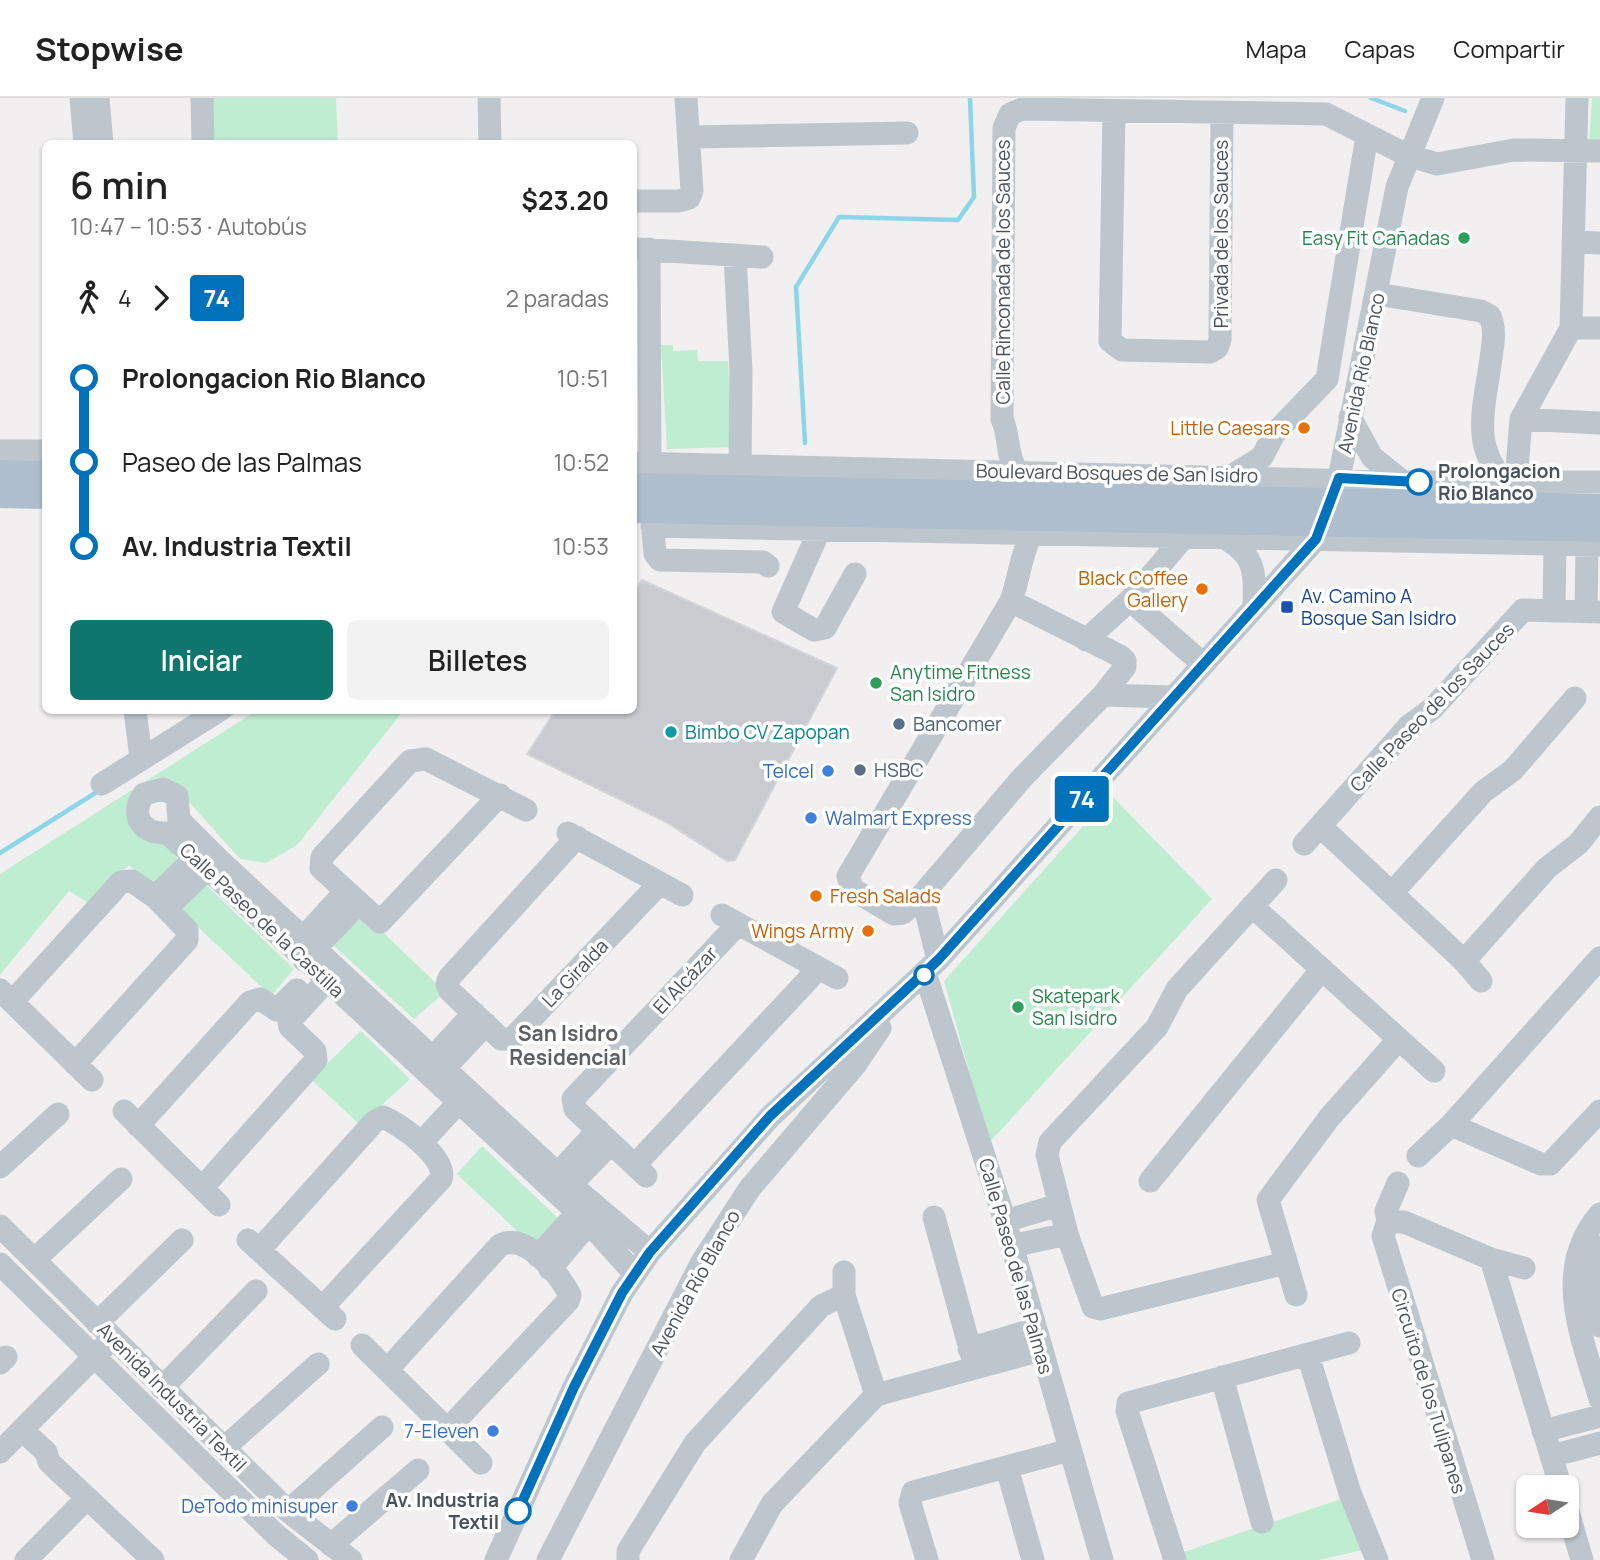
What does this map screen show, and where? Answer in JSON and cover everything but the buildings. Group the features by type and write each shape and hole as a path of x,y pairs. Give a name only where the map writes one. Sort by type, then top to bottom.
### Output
{"main road":[{"path":"0,474 42,475"},
{"name":"Boulevard Bosques de San Isidro","path":"643,492 793,500 1327,510 1600,508"},
{"path":"0,494 42,495"},
{"name":"Boulevard Bosques de San Isidro","path":"1327,510 1596,539"}],"street":[{"path":"81,98 85,140"},
{"path":"99,98 102,140"},
{"path":"202,98 204,140"},
{"path":"489,98 490,140"},
{"path":"637,201 679,201 689,198 692,191 690,136 685,98"},
{"path":"1377,294 1481,311 1490,316 1495,332 1482,434 1490,465 1517,481 1529,413 1571,328 1577,98"},
{"name":"Avenida Río Blanco","path":"496,1560 574,1387 634,1273 650,1252 770,1116 932,966 1254,607 1327,510 1377,294 1397,187 1429,99"},
{"name":"Calle Rinconada de los Sauces","path":"986,470 995,458 996,433 1002,419 1004,128 1010,114 1022,109 1326,114 1407,155 1437,164 1514,150 1600,151"},
{"name":"Privada de los Sauces","path":"1114,111 1110,341 1122,350 1210,352 1217,348 1220,340 1222,113"},
{"path":"690,136 906,133"},
{"path":"1231,476 1252,465 1271,444 1275,434 1327,379 1367,135"},
{"path":"1573,243 1600,243"},
{"path":"762,257 641,249 643,492 655,554 660,560 763,562 768,566"},
{"path":"735,255 741,371 740,466"},
{"path":"1571,328 1600,328"},
{"path":"1529,413 1600,423"},
{"path":"1350,418 1372,457 1403,482"},
{"name":"Calle Rinconada de los Sauces","path":"1002,419 1008,433 1010,457 1017,471"},
{"path":"1271,444 1297,477"},
{"path":"0,451 42,452"},
{"name":"Boulevard Bosques de San Isidro","path":"643,492 740,466 793,500 820,531 1221,537 1327,510 1403,482 1600,482"},
{"name":"Boulevard Bosques de San Isidro","path":"793,500 986,470 1297,477 1327,510 1555,543 1596,539"},
{"path":"820,531 783,612 814,630 825,628 855,574"},
{"path":"1012,601 1125,660 1125,667 1103,695 972,832 922,895 903,913 894,914 852,889 848,876 1012,601 1025,546 1032,533"},
{"path":"1004,534 1024,558"},
{"path":"1086,640 1129,600 1185,536"},
{"path":"1221,537 1235,544 1249,557 1255,580 1254,607"},
{"name":"Calle Paseo de los Sauces","path":"1304,844 1409,726 1433,708 1523,610 1593,612 1596,539"},
{"path":"1554,611 1555,543"},
{"path":"1129,600 1203,664"},
{"path":"1103,695 1173,698"},
{"path":"1392,893 1483,792 1513,770 1575,698"},
{"path":"136,714 141,758"},
{"path":"102,784 213,714"},
{"path":"500,795 386,919 380,922 321,868 321,857 410,761 426,758 500,795 526,810"},
{"path":"1464,961 1547,868 1578,844 1600,817"},
{"path":"1320,826 1464,961 1481,981"},
{"name":"La Giralda","path":"660,883 512,1039 501,1039 450,991 449,978 573,835 682,895"},
{"name":"Calle Paseo de la Castilla","path":"161,903 206,858 310,958 559,1185 650,1252"},
{"path":"1276,880 1177,989 1157,1027 1047,1147 1067,1234 1093,1307 1100,1309 1286,1263"},
{"path":"75,1064 187,940 187,930 161,903 132,881 121,882 6,996 75,1064 92,1080"},
{"name":"Calle Paseo de las Palmas","path":"922,895 932,966 1102,1560"},
{"path":"283,1016 310,958 352,897"},
{"path":"1252,906 1434,1071"},
{"name":"El Alcázar","path":"730,919 828,973 641,1170 604,1136 575,1109 573,1099 730,919"},
{"name":"Calle Paseo de la Castilla","path":"310,958 559,1185 634,1273"},
{"path":"1418,1156 1451,1125 1600,958"},
{"path":"1150,1181 1322,970"},
{"name":"Avenida Río Blanco","path":"548,1560 702,1262 750,1188 855,1065 901,996"},
{"path":"202,1188 316,1060 315,1051 290,1027 283,1016 260,999 250,1002 131,1119 219,1205"},
{"path":"415,1138 440,1078 480,1018"},
{"path":"1296,1295 1270,1209 1271,1193 1329,1118 1399,1039"},
{"path":"1451,1125 1541,1164 1550,1164 1600,1111"},
{"path":"0,1167 58,1114"},
{"path":"383,1117 415,1138 441,1165 444,1173 329,1313 254,1244 374,1122 383,1117"},
{"path":"559,1185 604,1136"},
{"path":"725,1168 750,1188"},
{"path":"34,1261 121,1180"},
{"name":"Circuito de los Tulipanes","path":"1398,1183 1386,1211 1388,1221 1383,1236 1384,1246 1483,1560"},
{"path":"1005,1221 1059,1205"},
{"path":"1600,1214 1592,1223 1575,1259 1573,1278 1573,1304 1600,1399"},
{"path":"544,1262 584,1217"},
{"path":"934,1217 972,1358"},
{"path":"1388,1221 1404,1222 1492,1259 1524,1268"},
{"name":"Avenida Industria Textil","path":"0,1226 288,1511 351,1560"},
{"path":"1012,1245 1067,1234"},
{"path":"153,1560 49,1462 46,1452 11,1441 94,1358 105,1331 182,1240"},
{"path":"387,1370 500,1245 509,1240 519,1241 544,1262 566,1288 570,1295 568,1301 447,1430"},
{"path":"1600,1247 1592,1283 1600,1326"},
{"path":"1492,1259 1557,1475"},
{"name":"Avenida Industria Textil","path":"0,1264 276,1535 307,1560"},
{"path":"844,1272 844,1295 876,1395"},
{"path":"162,1388 256,1291"},
{"path":"628,1560 628,1551 695,1443 821,1306 844,1295"},
{"path":"741,1560 772,1504 876,1395 972,1358 1038,1340"},
{"path":"1175,1560 1127,1411 1128,1403 1349,1343"},
{"path":"362,1345 481,1463"},
{"path":"1308,1355 1350,1493 1377,1560"},
{"path":"224,1448 318,1364"},
{"path":"1222,1377 1262,1522"},
{"path":"1543,1431 1600,1416"},
{"path":"288,1511 382,1427"},
{"path":"1551,1456 1600,1443"},
{"path":"928,1560 910,1503 913,1492 1070,1450"},
{"path":"1007,1468 1033,1560"},
{"path":"331,1545 418,1470"},
{"path":"26,1560 87,1497"},
{"path":"1576,1538 1583,1560"}],"green space":[{"path":"206,98 336,98 338,140 209,140"},
{"path":"1592,98 1600,98 1600,144 1589,143"},
{"path":"661,345 673,345 673,351 697,350 698,361 728,361 733,447 667,449"},
{"path":"251,714 401,714 297,845 266,863 240,859 174,785 136,790 128,822 167,847 180,861 154,889 129,865 92,905 69,891 0,975 0,874"},
{"path":"1111,795 1212,899 989,1143 944,981"},
{"path":"204,883 294,969 271,996 180,910"},
{"path":"361,911 445,992 414,1019 333,945"},
{"path":"361,1031 410,1079 360,1125 311,1079"},
{"path":"482,1146 560,1220 535,1248 457,1174"},
{"path":"1350,1496 1363,1550 1319,1560 1183,1560 1181,1553"}],"waterway":[{"path":"805,443 796,287 839,217 958,220 974,197 970,98"},
{"path":"1371,98 1405,111"},
{"path":"225,717 230,714"},
{"path":"0,853 100,790"}],"bus line":[{"name":"74","path":"518,1511 574,1387 622,1293 650,1252 770,1116 938,960 1316,539 1339,478 1419,482"}],"place":[{"name":"Easy Fit Cañadas","path":"1464,238"},
{"name":"Little Caesars","path":"1304,428"},
{"name":"Prolongacion Rio Blanco","path":"1419,482"},
{"name":"Black Coffee Gallery","path":"1202,589"},
{"name":"Av. Camino A Bosque San Isidro","path":"1287,607"},
{"name":"Anytime Fitness San Isidro","path":"876,683"},
{"name":"Bancomer","path":"899,724"},
{"name":"Bimbo CV Zapopan","path":"671,732"},
{"name":"HSBC","path":"860,770"},
{"name":"Telcel","path":"828,771"},
{"name":"Walmart Express","path":"811,818"},
{"name":"Fresh Salads","path":"816,896"},
{"name":"Wings Army","path":"868,931"},
{"name":"Skatepark San Isidro","path":"1018,1007"},
{"name":"7-Eleven","path":"493,1431"},
{"name":"DeTodo minisuper","path":"352,1506"},
{"name":"Av. Industria Textil","path":"518,1511"}],"district":[{"name":"San Isidro Residencial","path":"568,1046"}]}
